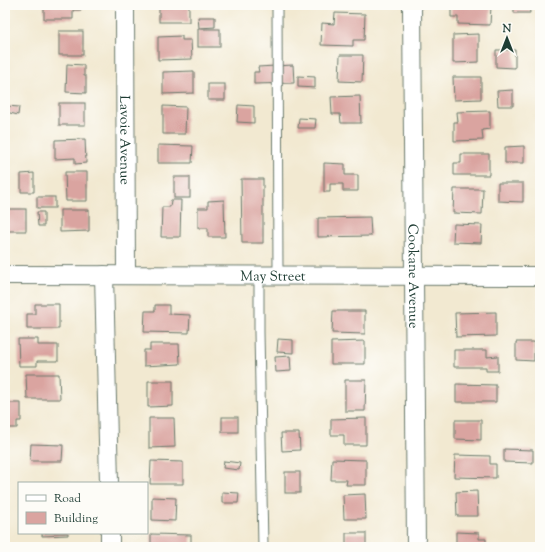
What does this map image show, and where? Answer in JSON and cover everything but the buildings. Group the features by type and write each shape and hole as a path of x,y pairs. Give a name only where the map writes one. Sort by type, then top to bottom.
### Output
{"street":[{"name":"Lavoie Avenue","path":"125,5 126,275"},
{"name":"Cookane Avenue","path":"412,5 416,547"},
{"name":"May Street","path":"5,275 540,276"},
{"path":"104,275 109,482"},
{"path":"110,534 110,547"}],"lane":[{"path":"277,5 278,275"},
{"path":"259,276 263,547"}]}
